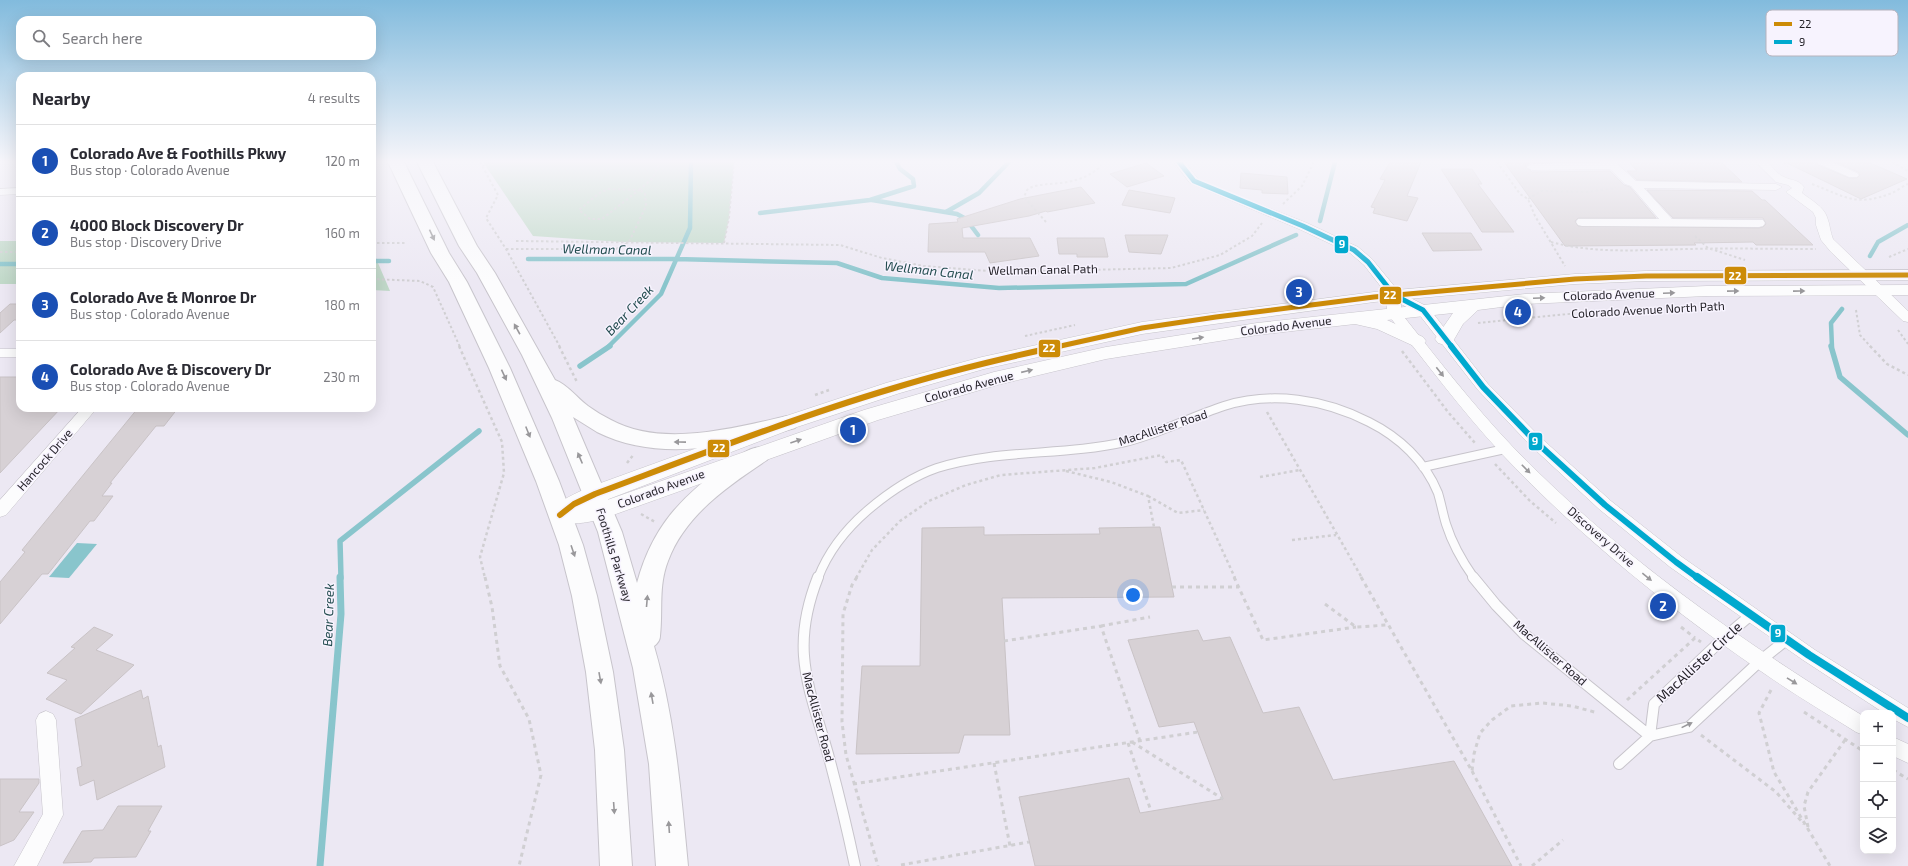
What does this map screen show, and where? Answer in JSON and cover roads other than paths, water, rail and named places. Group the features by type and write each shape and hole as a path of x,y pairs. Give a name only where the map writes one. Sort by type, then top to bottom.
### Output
{"highway":[{"path":"416,202 441,254 491,348 513,396 560,514 575,558 601,680 608,736 615,825 616,866"},
{"name":"Foothills Parkway","path":"446,202 468,246 486,273 532,355 563,418 599,502 610,532 647,668 664,764 672,866"},
{"path":"532,355 561,397 591,419 626,435 665,441 703,441 739,436 787,423"},
{"path":"647,668 647,606 649,584 662,545 684,511 697,498 715,483 759,454"}],"main road":[{"name":"Colorado Avenue","path":"560,514 571,516 599,502 787,423 900,386 1035,350 1142,328 1208,318 1394,304 1575,279 1861,274 1908,275"},
{"name":"Colorado Avenue","path":"599,502 759,454 871,415 994,378 1106,353 1257,329 1351,318 1394,304 1422,310 1525,299 1707,292 1908,290"},
{"path":"1448,332 1458,316 1473,305"},
{"path":"1351,318 1383,325 1416,341"}],"street":[{"name":"Discovery Drive","path":"1243,202 1303,226 1354,250 1368,262 1416,341 1454,390 1506,448 1584,525 1654,583 1726,636 1760,660 1860,724"},
{"path":"1650,202 1669,223"},
{"path":"1807,202 1817,210 1822,218 1822,225 1827,240 1877,290 1908,318"},
{"path":"1582,222 1759,223"},
{"path":"1422,310 1448,332 1483,387 1535,441 1599,500 1676,562 1786,640 1821,664 1908,718"},
{"path":"0,353 16,353"},
{"name":"Hancock Drive","path":"0,511 87,412"},
{"path":"25,866 36,849 53,815 46,720"},
{"path":"1896,748 1908,754"}],"lane":[{"name":"MacAllister Road","path":"856,866 837,787 805,675 803,639 810,594 824,562 843,534 866,510 894,490 934,469 988,458 1092,448 1127,442 1238,402 1262,399 1289,399 1316,403 1343,410 1369,422 1393,436 1413,454 1436,488 1452,540 1465,565 1489,597 1532,640 1650,736"},
{"path":"1423,467 1506,448"},
{"name":"MacAllister Circle","path":"1650,736 1654,704 1726,636 1751,615"},
{"path":"1619,764 1650,736 1689,727 1760,660 1786,640"}],"water":[{"path":"77,543 97,544 69,578 49,577"}],"waterway":[{"name":"Bear Creek","path":"676,259 690,228 690,202"},
{"path":"760,213 850,202"},
{"path":"887,202 957,214 966,219 978,235"},
{"path":"946,212 963,202"},
{"name":"Wellman Canal","path":"1320,221 1325,202"},
{"path":"1870,256 1878,242 1908,225"},
{"name":"Wellman Canal","path":"676,259 837,263 882,278 999,288 1186,284 1296,235"},
{"name":"Wellman Canal","path":"528,259 676,259"},
{"name":"Bear Creek","path":"608,347 661,294 676,259"},
{"name":"Wellman Canal","path":"376,261 389,261"},
{"name":"Wellman Canal","path":"0,264 16,264"},
{"path":"1832,347 1831,323 1842,309"},
{"name":"Bear Creek","path":"580,366 610,346"},
{"path":"1831,346 1840,377 1908,435"},
{"name":"Bear Creek","path":"341,578 340,541 479,431"},
{"name":"Bear Creek","path":"320,866 341,614 340,577"}],"place":[{"name":"Colorado Ave & Monroe Dr","path":"1299,292"},
{"name":"Colorado Ave & Discovery Dr","path":"1518,312"},
{"name":"Colorado Ave & Foothills Pkwy","path":"853,430"},
{"name":"4000 Block Discovery Dr","path":"1663,606"}]}
